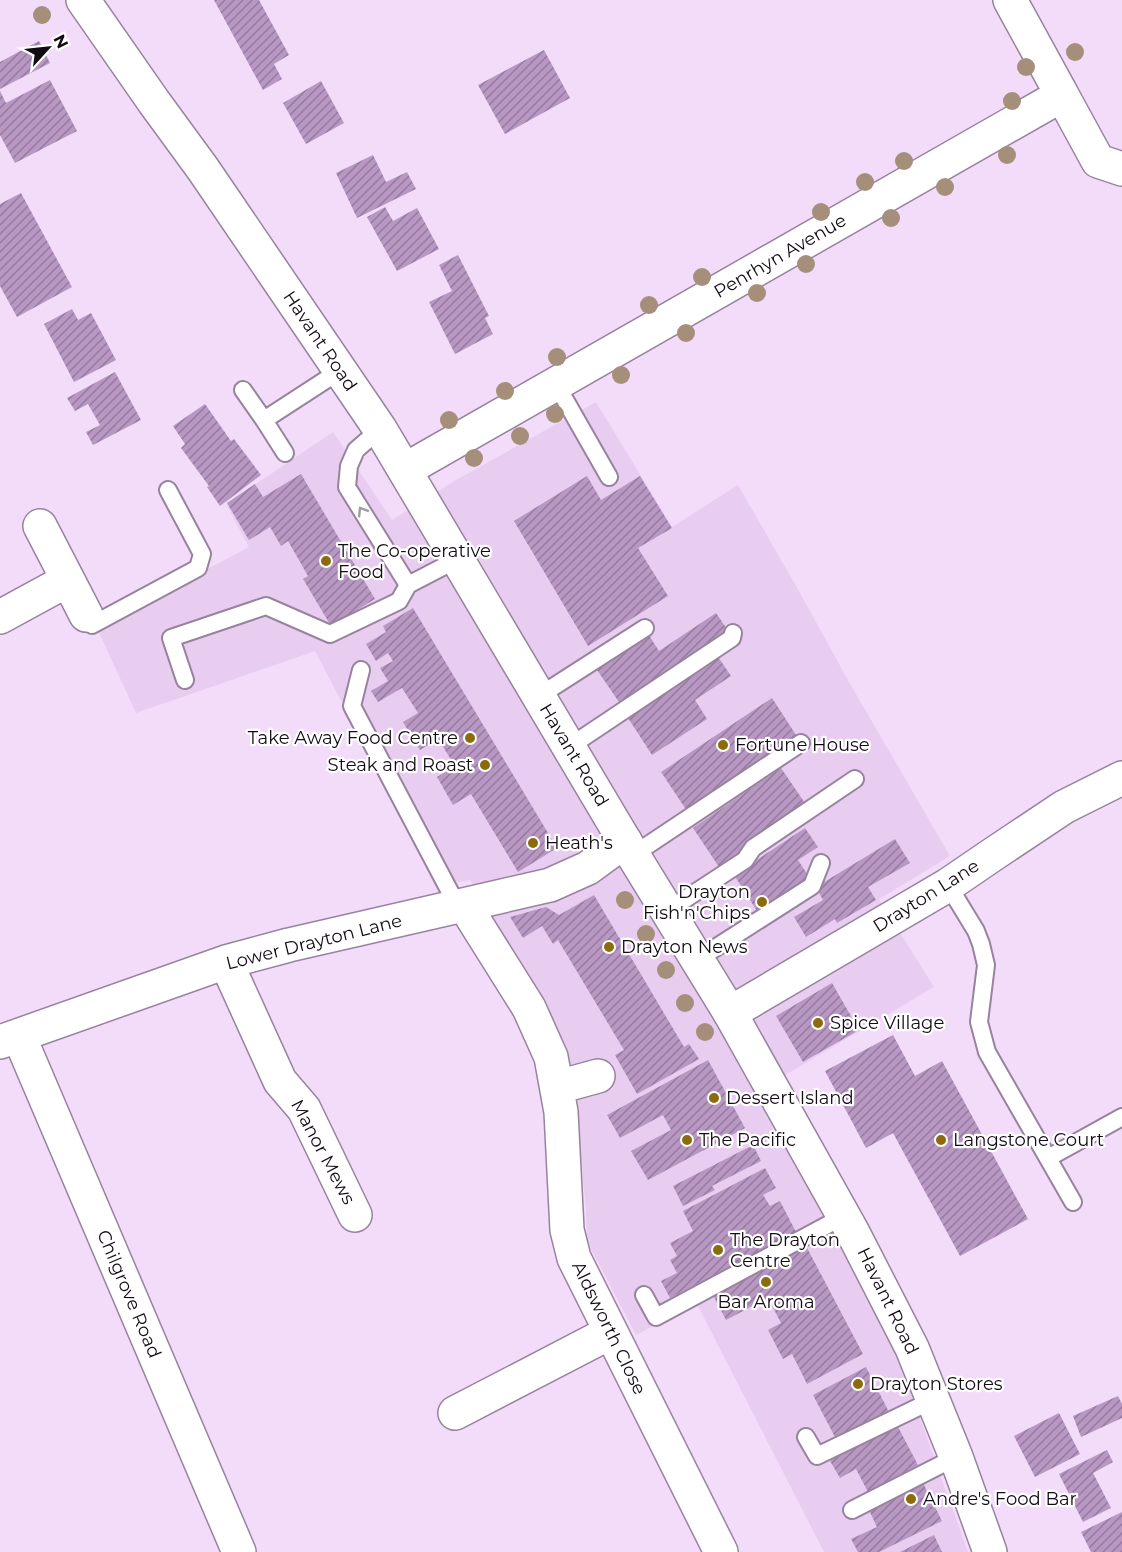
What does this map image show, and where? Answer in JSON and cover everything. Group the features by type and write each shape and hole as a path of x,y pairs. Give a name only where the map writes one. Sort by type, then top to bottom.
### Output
{"street":[{"name":"Havant Road","path":"82,0 203,169 380,429 629,848 730,1013 844,1216 912,1348 956,1456 990,1552"},
{"path":"1010,0 1098,161 1122,169"},
{"name":"Penrhyn Avenue","path":"405,470 1062,95"},
{"path":"40,526 86,615"},
{"path":"0,617 68,580"},
{"name":"Drayton Lane","path":"730,1013 948,885 1064,807 1122,778"},
{"name":"Lower Drayton Lane","path":"9,1039 226,962 289,945 550,885 629,848"},
{"name":"Aldsworth Close","path":"462,906 529,1008 551,1057 561,1112 567,1230 574,1258 721,1552"},
{"name":"Manor Mews","path":"226,962 280,1081 304,1109 355,1215"},
{"name":"Chilgrove Road","path":"9,1039 239,1552"},
{"path":"558,1087 598,1076"},
{"path":"455,1413 611,1332"}],"lane":[{"path":"264,420 340,370"},
{"path":"556,384 609,477"},
{"path":"243,390 285,453"},
{"path":"380,429 356,450 349,466 347,487 408,585"},
{"path":"86,615 92,625 198,568 202,554 168,490"},
{"path":"185,680 171,639 266,606 330,634 399,601 408,585 458,559"},
{"path":"538,696 645,628"},
{"path":"569,747 732,638 733,633"},
{"path":"361,670 352,706 462,906"},
{"path":"629,848 801,743"},
{"path":"667,911 746,860 753,848 855,779"},
{"path":"698,959 812,886 821,863"},
{"path":"948,885 976,931 986,965 979,1022 987,1052 1073,1202"},
{"path":"1048,1158 1122,1117"},
{"path":"644,1295 656,1317 844,1216"},
{"path":"806,1437 817,1456 933,1400"},
{"path":"852,1510 956,1456"}],"shaded area":[{"path":"596,402 672,527 738,485 950,856 879,899 934,987 760,1090 893,1343 968,1552 824,1552 697,1304 636,1335 587,1241 576,1103 569,1059 546,1008 470,880 438,886 315,651 136,713 97,628 249,547 226,504 333,432 392,520 456,480"}],"building":[{"path":"214,0 259,0 289,55 274,64 282,79 263,90"},
{"path":"39,41 50,63 0,89 0,62"},
{"path":"544,50 570,98 505,134 478,85"},
{"path":"50,80 77,131 15,163 0,135 0,91 6,103"},
{"path":"321,81 344,123 306,144 283,103"},
{"path":"373,155 386,182 407,172 416,189 357,218 336,173"},
{"path":"21,193 72,287 17,317 0,286 0,204"},
{"path":"385,207 393,221 417,208 439,249 397,271 367,217"},
{"path":"458,255 489,316 485,318 493,334 455,354 429,302 452,291 439,265"},
{"path":"72,309 78,320 91,313 116,360 74,382 44,324"},
{"path":"115,372 141,420 93,445 86,432 100,425 88,404 75,411 67,398"},
{"path":"205,404 231,441 234,439 261,475 220,506 207,487 209,486 181,448 185,444 173,426"},
{"name":"The Co-operative Food","path":"301,474 375,599 331,626 303,579 308,576 288,541 281,546 270,527 249,540 227,503 255,484 263,497"},
{"path":"587,476 601,500 640,476 672,528 638,548 668,596 588,646 514,521"},
{"path":"413,608 557,848 518,872 471,794 453,805 437,777 455,766 438,739 420,750 403,722 418,713 402,688 378,702 371,691 388,681 380,668 393,661 388,653 376,661 366,644 386,632 383,626"},
{"path":"716,613 729,632 621,705 595,667 647,632 659,651"},
{"path":"719,658 731,676 695,700 707,719 652,755 628,718"},
{"path":"772,698 798,738 687,811 661,772"},
{"path":"781,768 807,806 719,867 693,828"},
{"path":"805,828 818,847 798,860 811,880 759,914 734,875"},
{"path":"895,839 910,863 868,887 876,900 837,923 835,919 806,937 794,917 823,900 816,887"},
{"path":"594,895 684,1047 689,1044 699,1059 637,1094 615,1055 624,1050 558,940 553,944 542,926 523,938 510,917 546,907 559,915"},
{"name":"Spice Village","path":"832,983 859,1030 803,1062 776,1016"},
{"name":"Langstone Court","path":"893,1035 915,1076 942,1061 1028,1219 960,1256 893,1133 866,1148 825,1071"},
{"path":"708,1060 745,1128 648,1180 631,1151 671,1130 663,1115 620,1138 607,1115"},
{"path":"753,1145 761,1161 712,1186 715,1190 683,1206 673,1186"},
{"name":"The Drayton Centre","path":"765,1168 776,1188 763,1195 770,1206 780,1201 796,1232 670,1298 661,1281 677,1273 670,1260 677,1256 670,1243 693,1231 683,1211"},
{"path":"805,1244 863,1354 807,1384 792,1354 783,1359 768,1330 781,1323 768,1298 726,1320 712,1293"},
{"path":"866,1367 889,1412 836,1439 813,1395"},
{"path":"1118,1396 1122,1404 1122,1418 1081,1437 1073,1416"},
{"path":"1059,1413 1080,1454 1035,1477 1014,1436"},
{"path":"897,1425 918,1465 868,1492 856,1469 840,1478 830,1461"},
{"path":"1107,1450 1113,1462 1093,1473 1111,1508 1083,1522 1059,1474"},
{"path":"922,1481 942,1521 879,1552 858,1552 851,1539 877,1527 868,1508"},
{"path":"1122,1512 1122,1552 1091,1552 1081,1532"},
{"path":"934,1535 942,1552 900,1552"}],"place":[{"name":"The Co-operative Food","path":"326,561"},
{"name":"Take Away Food Centre","path":"470,738"},
{"name":"Fortune House","path":"723,745"},
{"name":"Steak and Roast","path":"485,765"},
{"name":"Heath's","path":"533,843"},
{"name":"Drayton Fish'n'Chips","path":"762,902"},
{"name":"Drayton News","path":"609,947"},
{"name":"Spice Village","path":"818,1023"},
{"name":"Dessert Island","path":"714,1098"},
{"name":"The Pacific","path":"687,1140"},
{"name":"Langstone Court","path":"941,1140"},
{"name":"The Drayton Centre","path":"718,1250"},
{"name":"Bar Aroma","path":"766,1282"},
{"name":"Drayton Stores","path":"858,1384"},
{"name":"Andre's Food Bar","path":"911,1499"}]}
